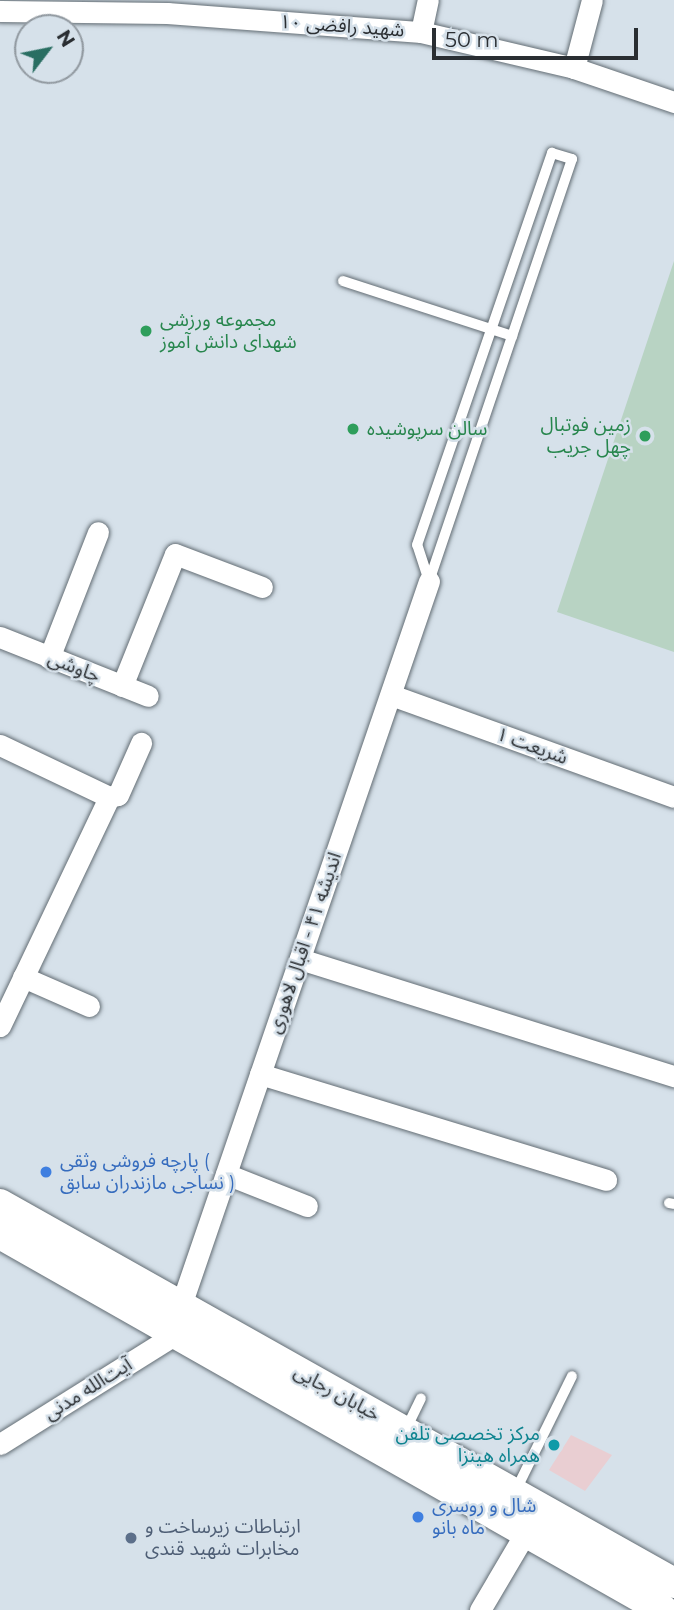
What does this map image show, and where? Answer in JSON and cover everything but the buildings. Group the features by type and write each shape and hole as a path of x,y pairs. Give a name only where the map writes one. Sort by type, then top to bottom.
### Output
{"main road":[{"name":"خیابان رجایی","path":"0,1204 178,1319 526,1532 663,1610"},
{"name":"خیابان رجایی","path":"0,1234 405,1431 674,1583"}],"street":[{"path":"421,32 428,0"},
{"path":"574,68 592,0"},
{"name":"شهید رافضی ۱۰","path":"0,11 167,13 421,32 574,68 674,102"},
{"path":"49,658 98,532"},
{"path":"122,686 175,554 262,587"},
{"name":"اندیشه ۴۱ - اقبال لاهوری","path":"178,1319 429,581"},
{"name":"چاوشی","path":"0,637 148,696"},
{"name":"شریعت ۱","path":"391,695 674,797"},
{"path":"0,746 109,797 118,795 141,743"},
{"path":"0,1026 109,797"},
{"path":"300,959 674,1076"},
{"path":"23,977 89,1006"},
{"path":"260,1074 606,1180"},
{"path":"226,1174 307,1206"},
{"name":"آیت‌الله مدنی","path":"0,1444 178,1319"},
{"path":"480,1610 526,1532"}],"lane":[{"path":"552,153 572,159 429,581 417,545 552,153"},
{"path":"343,281 512,336"},
{"path":"514,1493 572,1376"},
{"path":"405,1431 421,1398"}],"shaded area":[{"path":"571,1435 612,1455 585,1491 549,1470"}],"green space":[{"name":"زمین فوتبال چهل جریب","path":"674,261 674,652 557,612"}],"place":[{"name":"مجموعه ورزشی شهدای دانش آموز","path":"146,331"},
{"name":"سالن سرپوشیده","path":"353,429"},
{"name":"زمین فوتبال چهل جریب","path":"645,436"},
{"name":"پارچه فروشی وثقی ( نساجی مازندران سابق )","path":"46,1172"},
{"name":"مرکز تخصصی تلفن همراه هینزا","path":"554,1445"},
{"name":"شال و روسری ماه بانو","path":"418,1517"},
{"name":"ارتباطات زیرساخت و مخابرات شهید قندی","path":"131,1538"}]}
